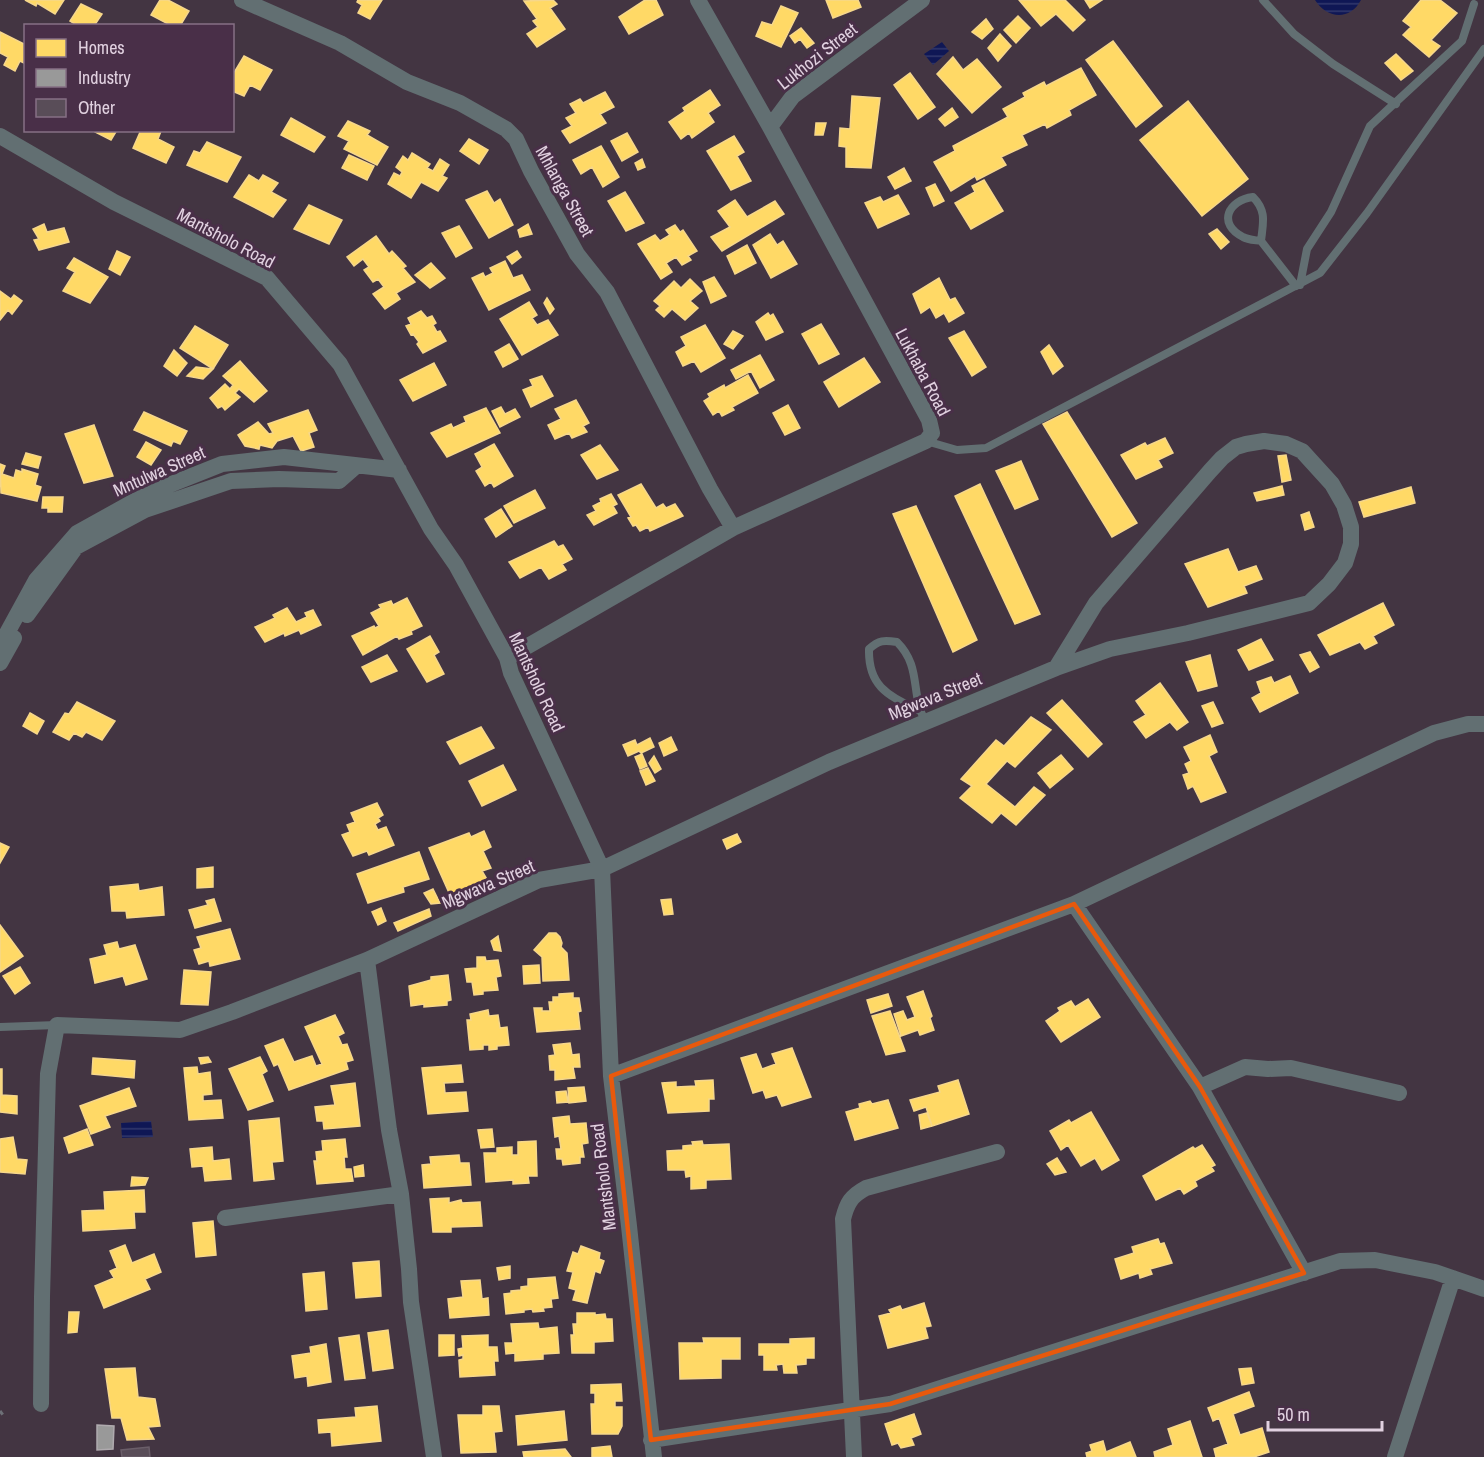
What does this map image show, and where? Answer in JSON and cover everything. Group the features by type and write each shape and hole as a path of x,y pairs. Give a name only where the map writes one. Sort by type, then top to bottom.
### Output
{"street":[{"name":"Mhlanga Street","path":"242,0 340,43 407,82 460,104 506,129 516,140 577,254 607,292 710,489 733,528"},
{"name":"Lukhaba Road","path":"507,658 733,528 926,441 932,433 929,420 770,127 698,0"},
{"name":"Lukhozi Street","path":"770,127 793,96 922,0"},
{"name":"Mantsholo Road","path":"0,136 114,201 267,278 340,364 431,529 456,565 507,658 511,673 602,869 611,1076 654,1457"},
{"name":"Mgwava Street","path":"57,1025 180,1030 367,960 539,880 602,869 922,716 1110,649 1188,633 1309,603 1329,584 1345,563 1351,544 1351,527 1344,505 1332,484 1302,451 1286,444 1264,441 1236,447 1210,471 1096,603 1056,668"},
{"name":"Mntulwa Street","path":"0,646 36,580 77,533 149,493 222,464 284,457 399,470"},
{"path":"0,663 27,615 76,547 145,510 231,481 279,479 339,481 355,466"},
{"path":"611,1076 1074,904 1434,733 1468,724 1484,724"},
{"path":"1074,904 1200,1087 1304,1273"},
{"path":"367,960 389,1130 401,1194 411,1302 434,1457"},
{"path":"41,1404 48,1074 57,1025"},
{"path":"1200,1087 1245,1067 1291,1068 1399,1093"},
{"path":"854,1457 843,1219 847,1203 855,1194 866,1188 998,1152"},
{"path":"225,1218 401,1194"},
{"path":"651,1440 891,1404 1340,1261 1374,1260 1435,1272 1484,1289"},
{"path":"1395,1457 1453,1278"}],"lane":[{"path":"1263,0 1294,34 1333,64 1396,104"},
{"path":"1298,286 1307,249 1331,212 1370,126 1462,40 1474,4"},
{"path":"926,441 957,450 986,448 1320,273 1367,213 1484,49"},
{"path":"1261,241 1263,224 1261,206 1253,198 1236,201 1227,215 1230,225 1241,237 1261,241 1298,286"},
{"path":"882,639 897,642 910,658 922,716 885,693 877,684 868,661 869,649 875,643 882,639"},
{"path":"0,1027 57,1025"}],"highlighted area":[{"path":"1074,904 1200,1087 1304,1273 890,1404 651,1440 611,1076"}],"shaded area":[{"path":"1315,0 1361,0 1351,12 1338,15 1326,11"},
{"path":"942,42 949,51 933,65 924,54"},
{"path":"151,1121 153,1137 122,1138 121,1123"}],"building: Homes":[{"path":"25,0 64,0 55,14 37,3 36,6"},
{"path":"160,0 168,0 189,11 181,24 168,24 151,15"},
{"path":"358,0 382,0 370,19 358,13 362,5 357,2"},
{"path":"553,0 557,4 550,8 565,29 537,47 527,34 538,27 533,21 537,19 524,1"},
{"path":"645,0 656,0 663,15 629,34 619,17"},
{"path":"826,0 858,0 861,7 833,18"},
{"path":"1019,0 1065,0 1085,20 1073,31 1056,14 1041,26"},
{"path":"1085,0 1102,0 1090,8"},
{"path":"1421,0 1440,0 1457,13 1431,40 1440,46 1429,57 1403,35 1411,27 1403,21"},
{"path":"81,4 102,14 95,24 75,24 70,21"},
{"path":"781,6 798,13 781,47 756,36 762,22 772,25"},
{"path":"1018,16 1030,28 1016,43 1004,30"},
{"path":"986,19 993,29 982,39 972,32"},
{"path":"801,28 814,43 807,48 800,39 795,43 790,36"},
{"path":"0,32 24,44 24,63 20,61 15,71 4,65 8,57 0,53"},
{"path":"1000,34 1011,46 998,61 988,48"},
{"path":"1113,41 1162,106 1136,127 1086,60"},
{"path":"1396,54 1413,71 1401,80 1385,63"},
{"path":"244,56 272,70 260,90 250,85 244,96 234,92 234,73"},
{"path":"953,57 963,70 977,59 1001,87 972,113 937,74"},
{"path":"1081,68 1096,95 1069,110 1071,115 1047,128 1045,124 1022,135 1027,145 1001,157 1006,165 977,180 975,176 951,191 934,162 955,151 953,146 1008,117 1003,109 1025,97 1023,93 1044,82 1046,86"},
{"path":"910,73 935,107 918,119 894,85"},
{"path":"710,90 720,105 708,113 714,122 692,138 689,133 681,139 669,122 685,111 683,108"},
{"path":"605,92 614,107 600,114 606,123 570,143 562,131 572,126 566,118 576,113 570,104 580,99 583,103"},
{"path":"852,96 880,98 871,168 846,167 846,147 839,146 840,128 850,129"},
{"path":"1188,101 1248,179 1202,216 1140,140"},
{"path":"952,108 958,117 945,126 939,119"},
{"path":"291,118 325,137 314,152 281,135"},
{"path":"348,121 370,131 367,135 388,147 377,165 344,149 349,141 338,136"},
{"path":"816,123 826,123 823,135 815,135"},
{"path":"95,132 116,132 111,140"},
{"path":"140,132 161,132 158,139 174,147 166,163 133,148"},
{"path":"627,133 638,152 622,161 611,141"},
{"path":"734,136 744,152 737,156 751,181 731,190 707,151"},
{"path":"469,139 488,150 479,164 460,151"},
{"path":"207,142 241,157 227,182 187,165 194,151 200,153"},
{"path":"601,146 619,177 603,187 592,167 581,174 573,160"},
{"path":"412,153 430,164 427,168 433,171 440,159 449,165 442,176 447,178 438,191 421,182 411,198 388,184 394,173 400,176 402,172 396,167 403,156 408,160"},
{"path":"349,155 374,166 367,180 342,168"},
{"path":"642,159 645,167 638,170 635,163"},
{"path":"904,168 911,181 895,189 888,177"},
{"path":"249,175 259,181 263,175 278,183 271,192 286,200 273,217 234,197"},
{"path":"984,180 1003,211 971,229 955,203 975,192 972,186"},
{"path":"935,184 944,201 934,206 926,188"},
{"path":"487,191 494,203 500,199 513,225 489,238 466,200"},
{"path":"625,192 644,223 626,231 608,201"},
{"path":"898,195 909,214 878,228 865,203 880,197 883,202"},
{"path":"735,200 747,217 775,201 784,214 722,251 711,237 730,227 718,211"},
{"path":"309,205 342,220 329,244 294,229"},
{"path":"44,224 47,232 64,228 69,242 39,250 34,240 39,239 33,229"},
{"path":"528,224 532,234 520,237 518,230"},
{"path":"675,225 680,232 683,230 697,251 688,256 691,260 682,265 676,257 666,263 672,272 661,279 638,244 655,235 660,241 670,235 666,230"},
{"path":"459,226 472,248 456,257 442,233"},
{"path":"1217,229 1229,242 1221,249 1209,234"},
{"path":"770,234 777,245 783,241 797,264 771,278 753,245"},
{"path":"376,236 389,254 392,251 406,266 403,268 415,282 396,293 400,299 385,309 373,294 384,287 378,279 373,282 364,270 369,267 363,259 354,266 347,257"},
{"path":"747,245 756,263 735,274 727,256"},
{"path":"117,251 130,257 120,275 109,269"},
{"path":"517,251 521,257 512,264 507,257"},
{"path":"74,258 108,277 90,303 63,291 75,272 67,268"},
{"path":"505,261 513,278 522,275 530,290 489,310 472,278 483,273 485,277 493,273 490,268"},
{"path":"431,263 445,278 430,288 415,275"},
{"path":"714,277 726,296 711,303 703,282"},
{"path":"939,278 950,300 955,298 964,313 949,322 944,313 936,318 930,307 921,313 913,294"},
{"path":"690,279 702,291 690,301 698,308 685,320 672,309 664,317 656,310 660,306 654,301 674,281 681,288"},
{"path":"0,291 11,299 14,295 22,301 12,314 8,310 0,320"},
{"path":"547,298 554,309 550,314 544,303"},
{"path":"529,302 537,315 532,318 537,325 548,320 558,335 522,355 500,319"},
{"path":"421,311 427,318 432,316 436,323 433,325 446,341 423,353 417,344 419,342 406,326 411,324 408,318"},
{"path":"768,313 770,316 773,314 783,332 766,340 756,322"},
{"path":"821,324 839,354 819,364 802,334"},
{"path":"705,325 725,358 701,372 694,361 683,366 676,352 686,346 681,337"},
{"path":"195,326 228,345 213,369 180,348"},
{"path":"733,331 743,336 733,349 724,344"},
{"path":"964,331 986,367 972,376 949,338"},
{"path":"509,344 518,359 503,367 495,352"},
{"path":"1049,345 1063,366 1053,374 1041,352"},
{"path":"174,350 187,363 177,376 164,366"},
{"path":"760,355 774,380 760,388 751,371 736,379 731,370"},
{"path":"864,358 880,382 839,407 824,382"},
{"path":"240,361 267,391 254,402 239,389 235,393 240,397 225,410 222,406 218,408 210,398 225,384 230,389 233,385 223,376"},
{"path":"434,363 446,385 413,401 400,380"},
{"path":"196,367 213,369 203,379 187,376"},
{"path":"748,375 758,393 732,407 734,410 722,416 719,411 713,415 704,401 710,397 708,394 724,385 725,388"},
{"path":"542,376 553,396 531,407 523,390 533,386 530,380"},
{"path":"576,400 589,423 583,426 587,432 572,438 569,433 555,439 548,425 561,419 555,409"},
{"path":"788,405 800,428 785,435 773,413"},
{"path":"501,407 505,414 515,409 520,417 500,427 492,411"},
{"path":"486,408 500,433 447,457 431,433 451,424 453,428 466,422 464,417"},
{"path":"308,410 317,430 309,433 314,447 301,451 293,436 277,441 272,448 260,445 259,449 245,446 238,435 258,422 269,434 273,433 268,424"},
{"path":"144,412 187,431 180,444 173,441 171,446 134,430"},
{"path":"1067,412 1137,523 1112,537 1043,424"},
{"path":"94,425 113,476 84,483 65,434"},
{"path":"1165,438 1173,453 1158,460 1162,467 1136,479 1121,455 1145,443 1147,446"},
{"path":"146,442 161,450 151,465 137,457"},
{"path":"494,444 513,476 494,487 491,482 485,486 476,471 482,467 475,454"},
{"path":"600,445 618,470 597,479 581,455"},
{"path":"26,453 41,457 38,468 22,464"},
{"path":"1286,455 1291,480 1282,482 1278,456"},
{"path":"1021,461 1038,499 1015,509 996,471"},
{"path":"0,464 5,466 2,474 14,478 16,470 22,472 22,469 38,474 35,485 41,487 37,501 1,493"},
{"path":"641,484 656,508 663,504 666,508 675,504 683,516 650,531 648,527 640,531 636,525 633,526 628,518 631,517 618,495"},
{"path":"980,484 1040,614 1015,624 955,496"},
{"path":"1282,486 1284,495 1257,501 1254,493"},
{"path":"1411,487 1415,503 1364,517 1359,502"},
{"path":"535,490 545,508 514,523 504,506"},
{"path":"611,494 617,504 613,506 617,513 594,525 587,515 596,511 593,506 601,502 600,499"},
{"path":"43,497 63,497 62,512 48,512 48,508 42,508"},
{"path":"916,506 977,640 953,652 893,514"},
{"path":"501,509 512,526 496,537 485,519"},
{"path":"1309,512 1314,527 1305,530 1301,515"},
{"path":"554,541 558,547 563,545 572,559 562,564 566,570 549,579 541,567 520,578 509,562"},
{"path":"1228,549 1238,572 1256,566 1262,579 1244,586 1247,593 1208,607 1185,564"},
{"path":"407,598 422,626 411,631 412,634 399,639 397,636 363,655 352,636 379,626 371,613 381,608 379,605 391,601 393,605"},
{"path":"1383,603 1394,625 1373,636 1377,643 1365,649 1360,642 1330,655 1318,635"},
{"path":"287,608 296,622 307,617 305,613 313,610 321,625 301,634 299,630 285,636 284,633 265,642 255,627 275,618 273,615"},
{"path":"430,636 439,652 434,655 444,674 427,682 407,649"},
{"path":"1261,639 1273,660 1249,670 1238,650"},
{"path":"1310,652 1319,667 1310,672 1300,655"},
{"path":"387,655 397,671 371,682 362,667"},
{"path":"1210,655 1217,686 1198,691 1186,662"},
{"path":"1290,676 1298,693 1260,712 1252,698 1261,693 1257,682 1271,677 1274,683"},
{"path":"1160,683 1188,722 1177,730 1170,722 1146,738 1134,722 1146,715 1136,701"},
{"path":"1062,700 1102,744 1088,757 1047,713"},
{"path":"77,702 115,721 102,740 86,732 82,737 74,733 69,740 53,732 65,713 69,714"},
{"path":"1213,702 1223,723 1212,727 1202,706"},
{"path":"30,713 44,721 37,734 23,726"},
{"path":"1031,717 1051,730 1015,767 1007,761 986,784 1015,807 1034,787 1045,795 1016,825 1001,813 992,823 960,798 972,786 961,779 996,740 1004,746"},
{"path":"481,727 494,748 460,764 447,742"},
{"path":"1210,735 1217,752 1209,756 1226,792 1201,802 1193,786 1188,789 1183,775 1189,773 1185,764 1191,761 1184,747"},
{"path":"671,737 677,750 664,756 659,743"},
{"path":"650,738 654,747 628,756 623,745 635,740 637,745"},
{"path":"642,754 647,766 640,769 635,757"},
{"path":"1061,755 1073,769 1050,788 1038,773"},
{"path":"654,756 661,769 655,773 649,763"},
{"path":"503,765 516,790 482,806 469,781"},
{"path":"648,768 655,781 646,785 640,771"},
{"path":"377,803 383,815 375,824 378,830 386,827 394,845 369,855 367,851 353,856 342,835 350,832 347,825 355,822 351,813"},
{"path":"484,831 491,847 483,851 491,868 482,871 491,886 460,898 457,892 450,895 429,848 469,833 471,837"},
{"path":"737,834 741,842 727,849 723,840"},
{"path":"0,843 9,847 0,863"},
{"path":"419,852 429,879 403,887 404,892 368,903 357,874"},
{"path":"213,867 213,887 197,888 197,869"},
{"path":"138,884 139,891 162,887 164,915 127,918 126,911 112,911 110,887"},
{"path":"433,889 440,903 431,904 424,893"},
{"path":"214,899 221,921 195,928 189,910 208,905 206,901"},
{"path":"671,899 673,914 664,915 661,900"},
{"path":"381,908 386,921 378,925 372,912"},
{"path":"429,909 431,916 398,931 394,923"},
{"path":"0,925 23,956 0,972"},
{"path":"230,929 240,959 210,966 209,961 199,964 194,950 201,948 197,937"},
{"path":"549,933 556,933 560,937 561,947 567,953 569,980 543,981 542,957 534,950"},
{"path":"498,936 501,951 494,950 491,941"},
{"path":"117,942 119,949 135,945 147,979 126,985 123,976 95,983 90,959 107,955 104,945"},
{"path":"477,957 485,957 486,961 498,960 501,976 496,977 498,990 483,991 483,994 474,995 472,982 467,982 465,969 477,968"},
{"path":"539,965 540,983 524,984 523,966"},
{"path":"20,967 30,983 15,994 3,976"},
{"path":"184,970 211,972 208,1005 181,1004"},
{"path":"448,975 451,1000 447,1001 447,1005 411,1006 409,986 431,980 431,977"},
{"path":"923,991 932,1016 930,1018 934,1030 920,1035 918,1030 901,1036 894,1014 903,1011 907,1020 915,1017 907,997"},
{"path":"573,993 573,998 579,998 580,1029 537,1032 534,1008 550,1011 549,1002 553,1002 553,997"},
{"path":"888,994 892,1006 871,1013 867,1000"},
{"path":"1088,999 1100,1017 1061,1042 1046,1021 1060,1011 1058,1008 1071,1001 1075,1007"},
{"path":"488,1010 489,1016 498,1015 500,1028 507,1027 509,1045 497,1046 497,1049 489,1050 489,1045 483,1045 483,1049 470,1050 467,1020 471,1020 470,1014"},
{"path":"890,1011 905,1051 886,1055 872,1016"},
{"path":"335,1015 344,1033 338,1036 342,1045 347,1044 353,1060 346,1062 348,1069 289,1090 278,1064 274,1066 265,1046 283,1039 294,1062 312,1056 316,1066 322,1064 305,1027"},
{"path":"570,1043 572,1055 579,1054 580,1067 573,1067 575,1078 555,1080 555,1070 550,1070 549,1056 555,1055 553,1045"},
{"path":"792,1048 811,1097 782,1106 777,1095 766,1098 763,1090 753,1093 741,1058 756,1054 762,1069 776,1064 772,1054"},
{"path":"208,1057 211,1062 201,1064 199,1058"},
{"path":"260,1057 267,1071 262,1074 273,1101 248,1110 229,1069"},
{"path":"93,1058 135,1061 134,1078 92,1074"},
{"path":"461,1065 463,1082 444,1083 445,1093 466,1092 468,1111 428,1114 422,1068"},
{"path":"197,1067 198,1074 210,1072 212,1094 203,1095 203,1101 221,1100 223,1118 189,1120 184,1068"},
{"path":"0,1069 2,1069 2,1095 17,1096 17,1114 0,1112"},
{"path":"713,1080 714,1099 709,1099 709,1111 668,1113 662,1083 676,1082 676,1087 696,1086 695,1081"},
{"path":"958,1080 969,1114 932,1126 926,1107 914,1111 910,1100 940,1092 938,1086"},
{"path":"355,1083 360,1126 324,1129 323,1121 317,1121 315,1107 335,1105 331,1086"},
{"path":"584,1087 586,1101 569,1103 568,1088"},
{"path":"129,1088 136,1106 105,1116 110,1127 91,1134 80,1106"},
{"path":"566,1091 568,1102 557,1103 556,1092"},
{"path":"888,1100 898,1128 855,1140 846,1112 860,1108 859,1104"},
{"path":"1091,1112 1119,1160 1102,1170 1095,1158 1081,1166 1068,1145 1061,1150 1050,1131 1069,1120 1071,1123"},
{"path":"927,1113 932,1126 921,1129 919,1115"},
{"path":"569,1116 570,1124 586,1123 588,1143 582,1144 584,1157 580,1157 580,1163 563,1165 562,1159 557,1159 556,1149 561,1149 559,1136 555,1137 553,1118"},
{"path":"279,1118 283,1161 272,1162 274,1179 254,1181 249,1121"},
{"path":"87,1129 93,1145 69,1153 64,1138"},
{"path":"492,1129 494,1147 481,1148 478,1130"},
{"path":"13,1137 17,1159 27,1160 25,1174 0,1172 0,1139"},
{"path":"345,1139 347,1157 344,1157 345,1169 351,1169 353,1181 317,1184 314,1161 317,1161 316,1152 323,1151 322,1141"},
{"path":"536,1141 537,1176 528,1176 529,1183 513,1184 513,1180 486,1182 484,1153 497,1153 497,1148 512,1147 512,1155 518,1155 518,1142"},
{"path":"702,1141 703,1145 729,1144 731,1179 706,1180 706,1188 691,1189 691,1176 686,1177 685,1170 668,1170 667,1151 683,1150 683,1146"},
{"path":"1202,1145 1215,1165 1211,1167 1214,1171 1195,1181 1197,1186 1184,1194 1180,1188 1156,1200 1143,1176 1193,1147 1195,1149"},
{"path":"212,1147 213,1161 229,1159 231,1179 205,1181 203,1166 192,1167 190,1149"},
{"path":"459,1155 460,1163 469,1163 471,1185 424,1188 422,1165 431,1164 430,1157"},
{"path":"1057,1158 1066,1172 1055,1175 1047,1164"},
{"path":"363,1165 364,1176 355,1177 354,1167"},
{"path":"132,1177 148,1178 145,1185 131,1186"},
{"path":"144,1190 145,1212 134,1212 135,1228 83,1231 82,1211 105,1210 104,1192"},
{"path":"449,1198 449,1203 461,1200 462,1203 480,1202 482,1226 451,1227 451,1232 433,1232 430,1199"},
{"path":"213,1221 216,1255 196,1257 193,1223"},
{"path":"1158,1239 1160,1244 1164,1243 1172,1263 1150,1269 1152,1274 1140,1278 1139,1273 1121,1279 1115,1259 1134,1253 1132,1247"},
{"path":"125,1245 132,1263 154,1254 161,1272 145,1279 150,1289 104,1308 95,1286 114,1278 110,1271 117,1268 110,1251"},
{"path":"581,1246 600,1253 599,1259 604,1261 600,1273 595,1271 587,1303 573,1300 576,1290 569,1288 573,1272 567,1271 573,1252 578,1254"},
{"path":"379,1261 381,1296 356,1298 353,1263"},
{"path":"510,1266 510,1278 499,1280 497,1268"},
{"path":"324,1272 327,1309 306,1311 303,1274"},
{"path":"555,1277 558,1298 551,1299 552,1307 543,1308 544,1311 533,1312 532,1309 506,1314 504,1294 528,1286 528,1279"},
{"path":"480,1280 482,1299 488,1298 489,1315 450,1318 448,1299 463,1297 461,1281"},
{"path":"924,1303 931,1326 925,1327 928,1338 888,1348 879,1316 891,1313 889,1310 900,1306 902,1310"},
{"path":"69,1312 79,1312 77,1332 68,1333"},
{"path":"577,1313 605,1314 606,1319 612,1319 613,1341 594,1342 594,1353 572,1353 571,1335 574,1335 573,1324 577,1324"},
{"path":"538,1323 539,1329 557,1327 559,1353 543,1354 543,1359 515,1361 515,1353 506,1354 505,1343 513,1343 511,1324"},
{"path":"388,1330 393,1368 373,1371 368,1333"},
{"path":"359,1335 365,1378 345,1380 339,1338"},
{"path":"439,1335 454,1335 454,1355 439,1356"},
{"path":"488,1335 488,1347 497,1347 498,1361 494,1361 495,1375 460,1377 459,1360 463,1359 463,1355 459,1356 458,1349 463,1348 462,1336"},
{"path":"703,1338 740,1338 740,1359 721,1359 721,1378 680,1379 679,1343 704,1343"},
{"path":"814,1338 814,1358 806,1358 806,1364 796,1365 797,1373 784,1373 783,1364 776,1365 777,1370 764,1370 764,1355 759,1355 759,1344 790,1344 790,1339"},
{"path":"326,1344 331,1382 308,1386 307,1376 295,1378 292,1356 311,1353 310,1347"},
{"path":"135,1368 138,1397 155,1399 160,1426 148,1427 154,1439 127,1440 121,1418 112,1418 105,1369"},
{"path":"1251,1368 1254,1383 1242,1385 1239,1369"},
{"path":"621,1384 622,1401 615,1401 615,1407 622,1407 622,1426 618,1434 592,1434 591,1404 595,1404 595,1393 591,1393 591,1385"},
{"path":"1249,1392 1254,1406 1233,1414 1240,1435 1262,1428 1269,1452 1254,1457 1216,1457 1214,1449 1228,1444 1219,1418 1213,1421 1208,1408"},
{"path":"377,1406 381,1441 332,1446 331,1432 319,1433 318,1420 356,1417 355,1408"},
{"path":"483,1406 499,1406 502,1431 494,1432 496,1452 461,1453 458,1415 483,1415"},
{"path":"564,1411 567,1440 518,1445 516,1416"},
{"path":"914,1414 921,1434 911,1438 914,1445 901,1448 898,1443 892,1445 885,1424"},
{"path":"1190,1421 1202,1457 1155,1457 1154,1452 1173,1445 1168,1429"},
{"path":"1103,1441 1106,1452 1130,1442 1136,1457 1087,1457 1086,1453 1092,1451 1090,1445"},
{"path":"610,1446 612,1457 592,1457 592,1448"},
{"path":"565,1449 571,1457 524,1457 523,1452"}],"building: Industry":[{"path":"97,1425 114,1426 113,1449 97,1450"}],"building: Other":[{"path":"149,1447 150,1457 122,1457 121,1450"}]}
